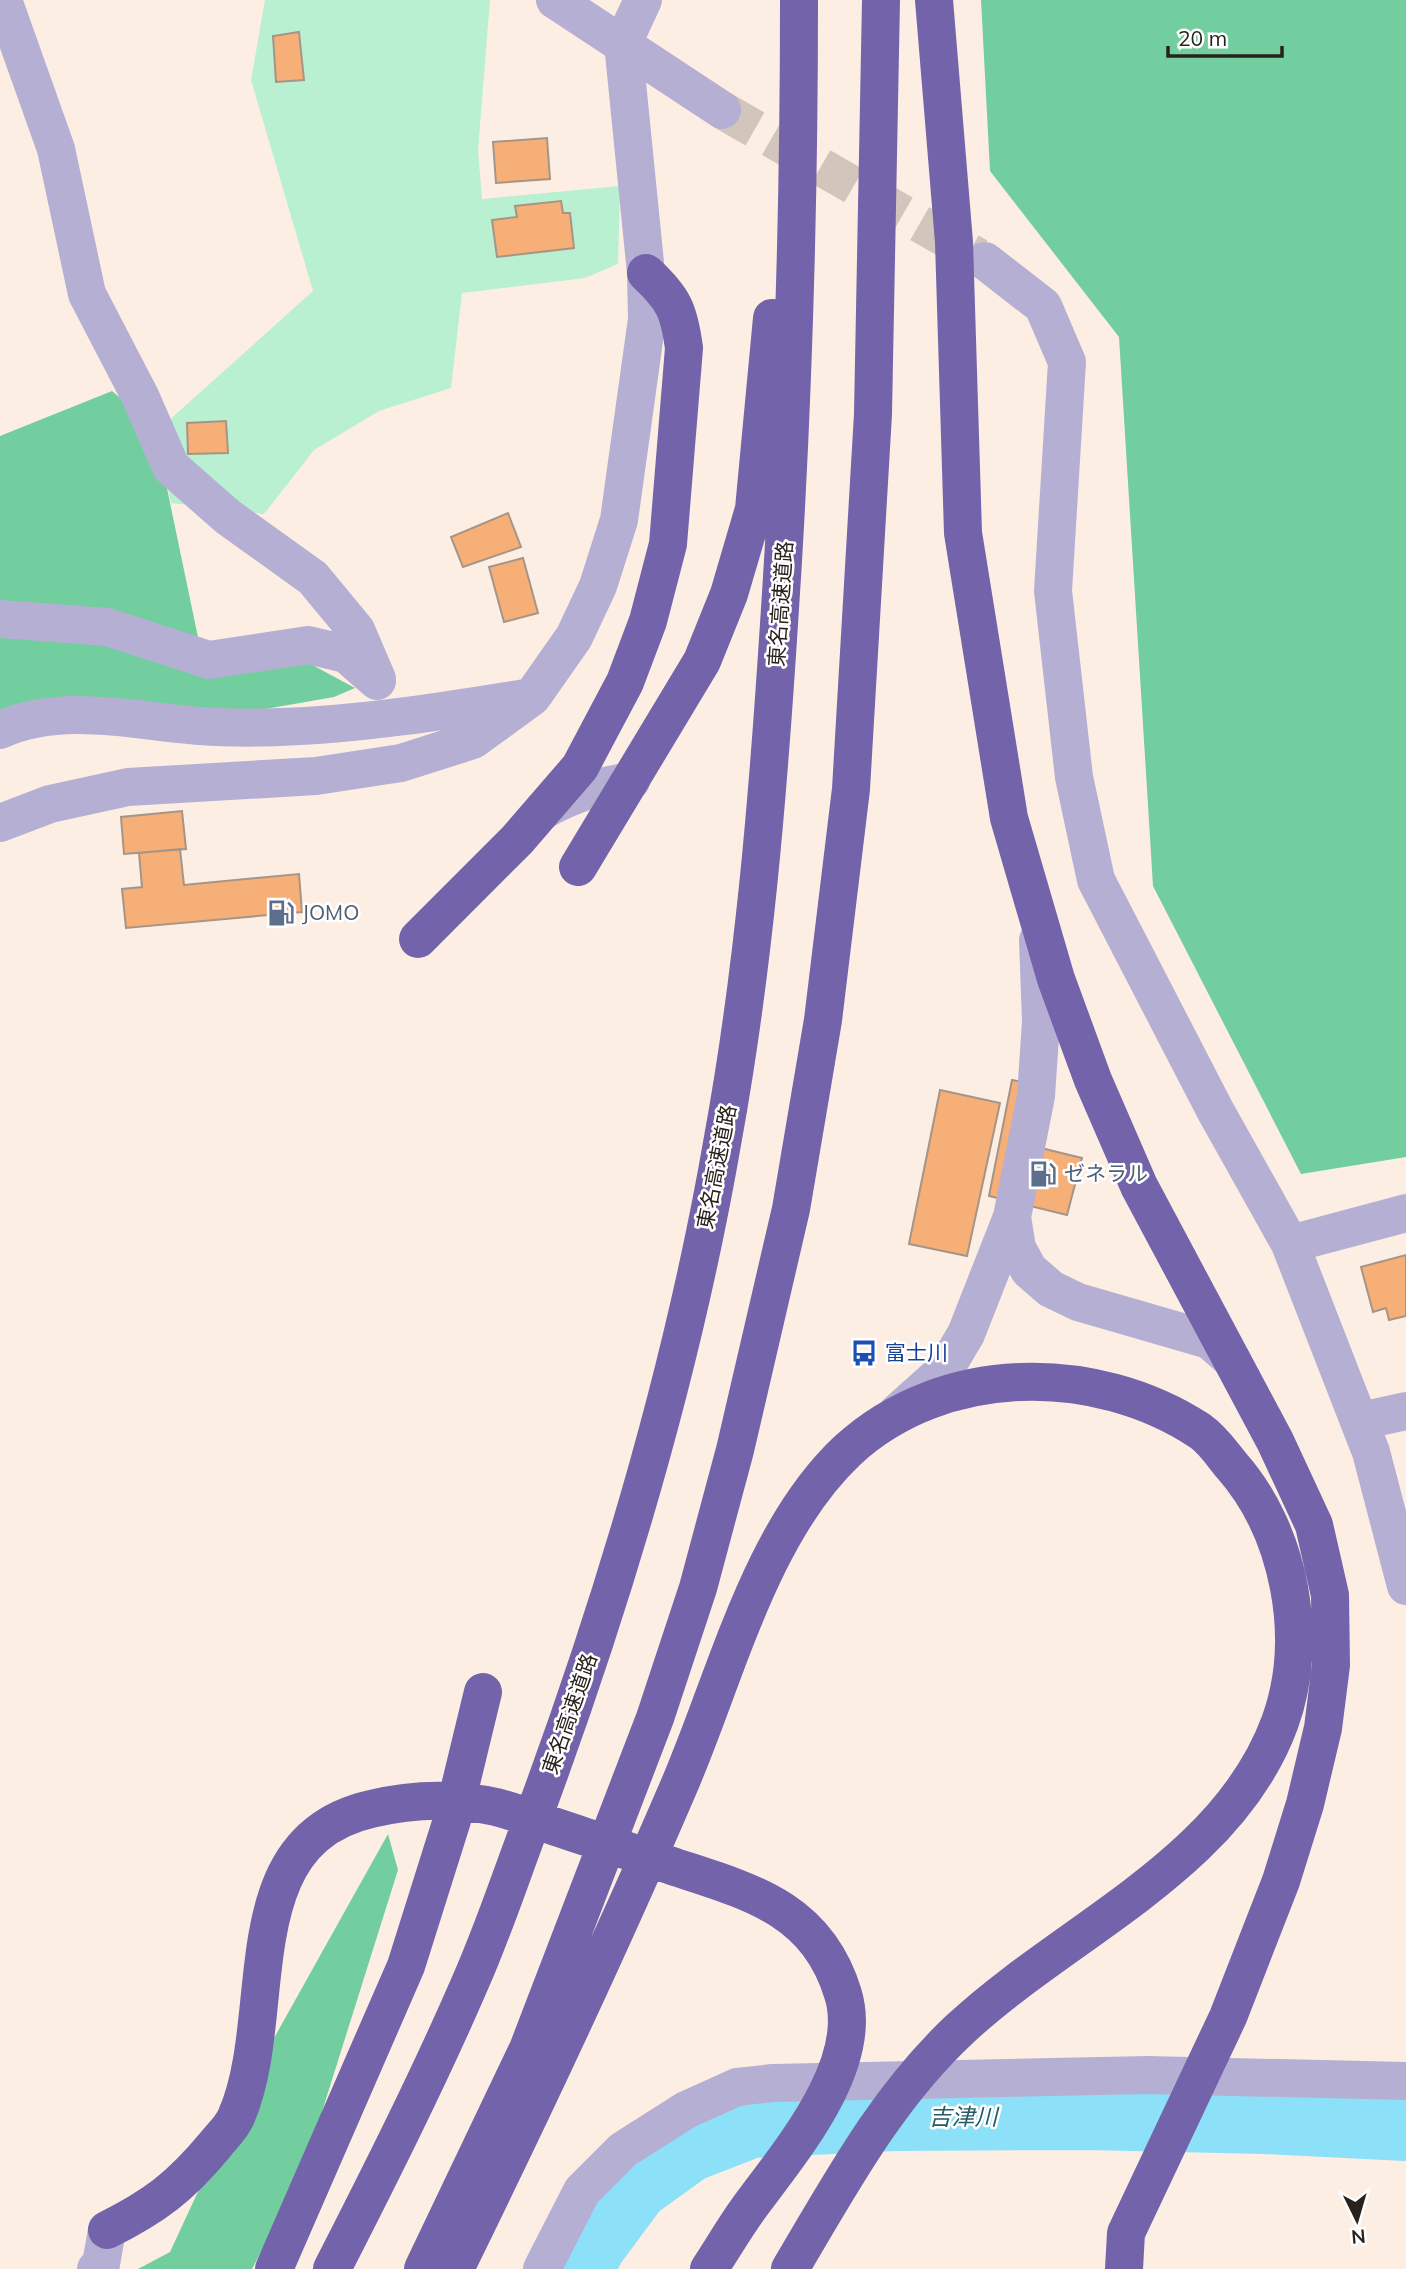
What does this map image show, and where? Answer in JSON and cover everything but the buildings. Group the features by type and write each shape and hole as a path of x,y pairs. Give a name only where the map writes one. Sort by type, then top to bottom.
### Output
{"highway":[{"name":"東名高速道路","path":"331,2269 390,2154 472,1980 578,1696 655,1441 692,1290 723,1139 748,980 769,793 793,414 799,0"},
{"path":"423,2269 528,2049 655,1718 698,1588 732,1462 791,1209 823,1020 851,789 873,414 881,0"},
{"path":"934,0 954,242 963,533 1009,818 1056,979 1093,1080 1139,1186 1232,1360 1314,1525 1330,1595 1331,1665 1323,1728 1305,1804 1281,1881 1227,2017 1126,2233 1125,2269"},
{"path":"578,867 702,661 729,594 754,509 799,59"},
{"path":"418,939 542,811 579,767 625,682 648,621 668,544 684,348 679,316 668,294 646,273"},
{"path":"455,2269 540,2097 680,1783 774,1548 807,1498 847,1451 891,1418 935,1397 981,1385 1035,1381 1090,1386 1149,1404 1205,1434 1247,1482 1272,1531 1291,1591 1295,1655 1282,1719 1257,1773 1224,1818 1178,1861 1017,1981 960,2029 887,2110 867,2138 790,2269"},
{"path":"274,2269 406,1966 452,1820 483,1692"},
{"path":"107,2230 150,2208 190,2176 235,2120 254,2062 265,1940 290,1862 312,1836 345,1815 386,1805 435,1800 496,1807 755,1894 803,1924 829,1956 845,1998 846,2032 837,2067 823,2100 800,2140 749,2208 709,2269"}],"street":[{"path":"3,0 56,149 87,294 141,398 171,467 228,517 313,578 356,630 392,719"},
{"path":"555,0 722,110"},
{"path":"0,823 50,804 128,787 316,776 401,763 473,740 532,697 574,637 598,586 619,520 647,319 646,273 623,43 643,0"},
{"path":"985,261 1043,306 1067,362 1053,591 1073,777 1096,880 1215,1110 1290,1244 1371,1452 1404,1572"},
{"path":"0,619 107,627 209,660 307,645 346,654 377,679"},
{"path":"0,730 20,721 81,714 203,726 280,727 392,719 532,697"},
{"path":"542,811 572,795 600,785 631,781"},
{"path":"891,1418 944,1371 967,1334 1012,1217 1036,1096 1041,1022 1035,907"},
{"path":"1290,1244 1406,1213"},
{"path":"1012,1217 1017,1248 1029,1270 1051,1289 1078,1302 1209,1340 1232,1360"},
{"path":"1360,1421 1406,1412"},
{"path":"542,2269 582,2192 623,2150 686,2110 737,2087 773,2083 1148,2075 1406,2081"},
{"path":"96,2269 101,2264 107,2230"}],"green space":[{"path":"265,0 490,0 478,150 482,199 620,186 618,264 585,278 462,293 451,388 379,411 314,450 264,514 171,503 156,432 313,291 251,80"},
{"path":"981,0 1406,0 1406,1157 1301,1174 1153,886 1119,337 990,171"},
{"path":"112,391 154,426 199,642 305,661 355,688 334,697 254,711 0,717 0,436"},
{"path":"388,1834 398,1870 303,2172 252,2269 138,2269 170,2252 245,2090"}],"waterway":[{"name":"吉津川","path":"580,2269 592,2245 635,2187 689,2148 751,2124 894,2117 1088,2116 1406,2127"}],"tunnel":[{"path":"722,110 978,257"}],"place":[{"name":"JOMO","path":"281,913"},
{"name":"ゼネラル","path":"1043,1174"},
{"name":"富士川","path":"864,1353"}]}
